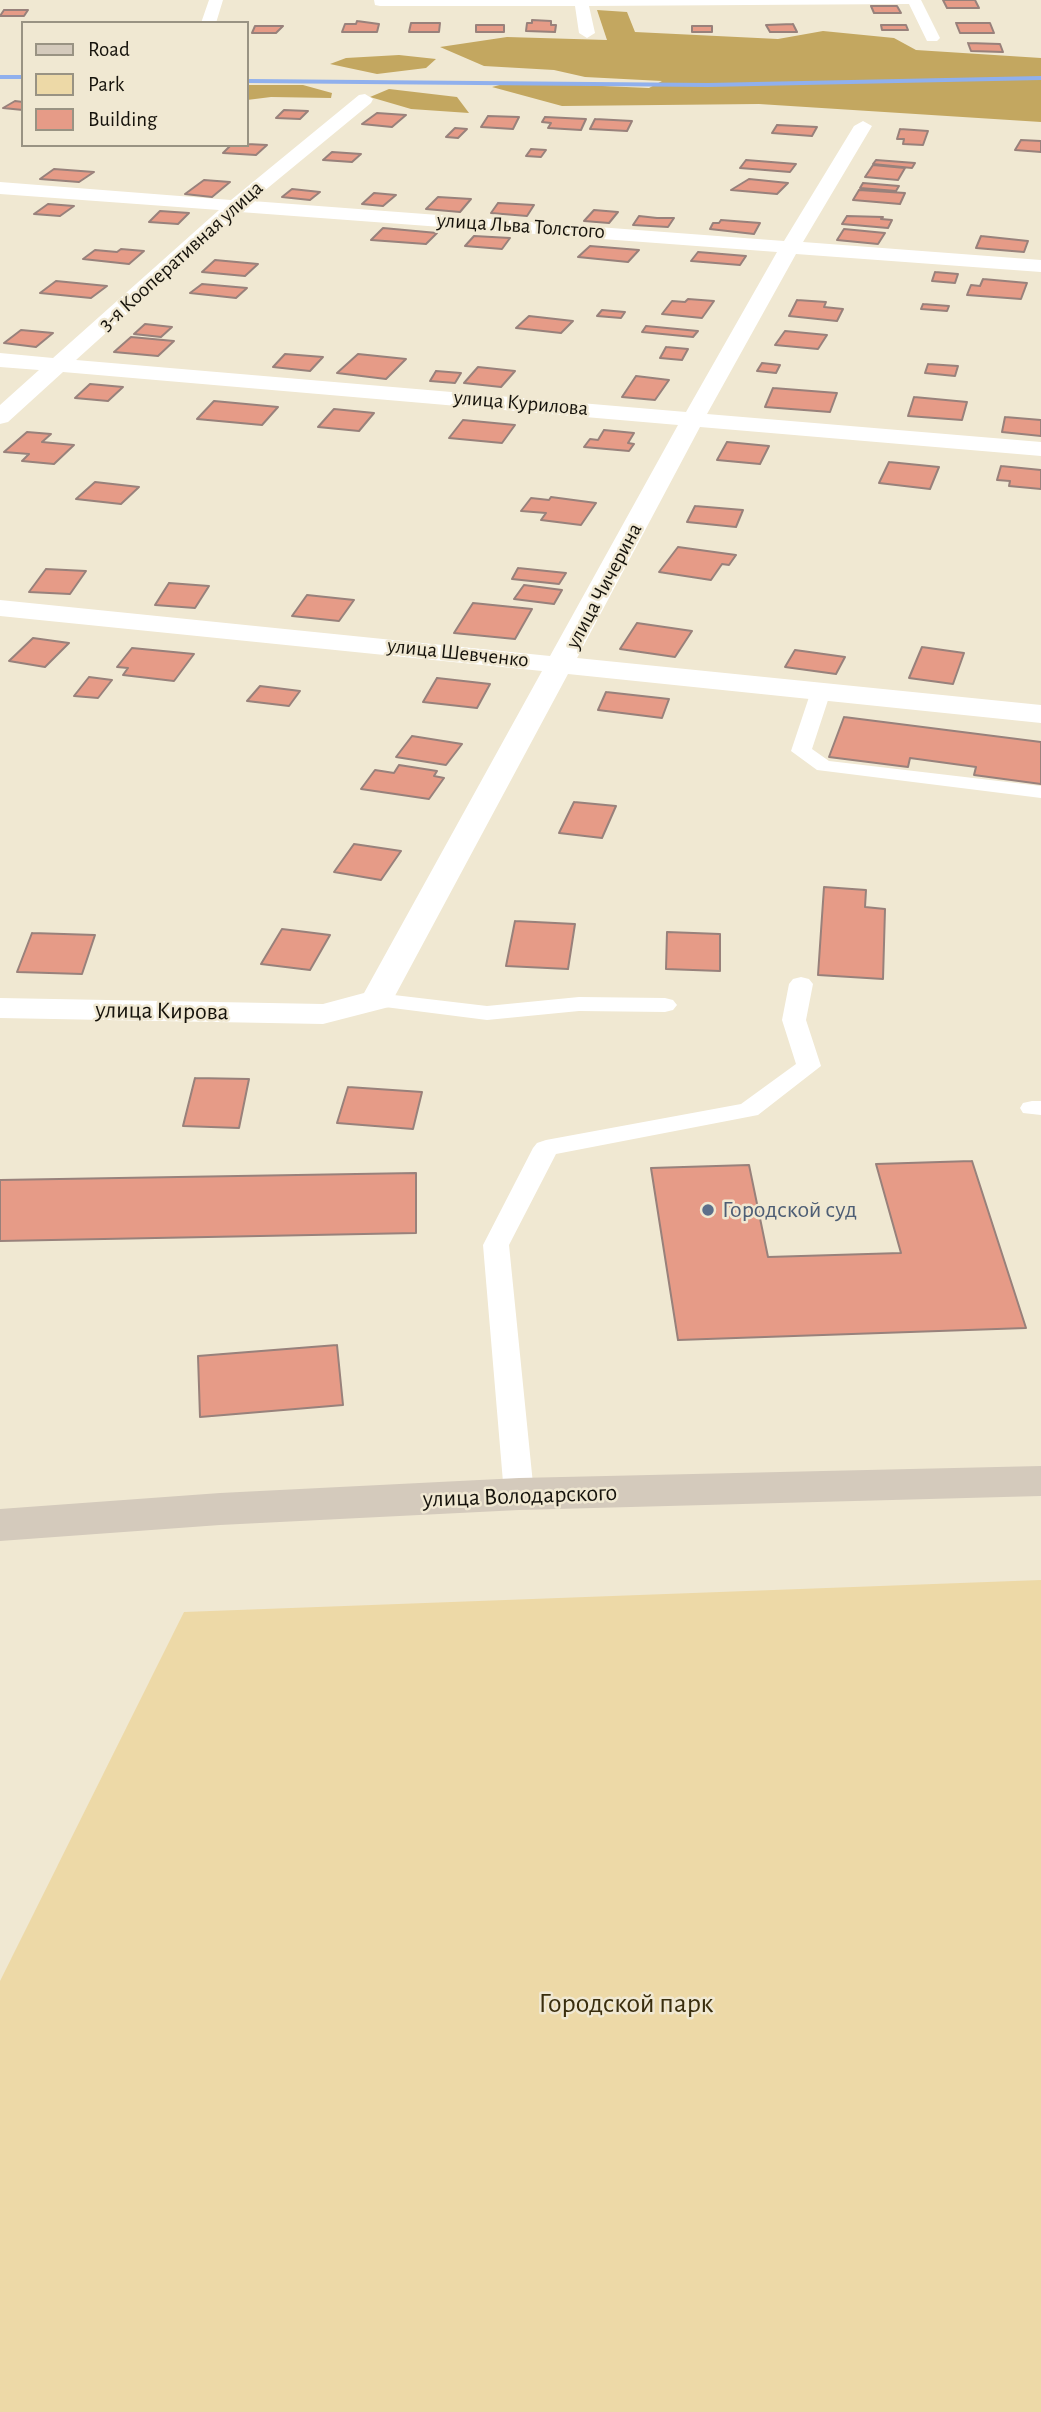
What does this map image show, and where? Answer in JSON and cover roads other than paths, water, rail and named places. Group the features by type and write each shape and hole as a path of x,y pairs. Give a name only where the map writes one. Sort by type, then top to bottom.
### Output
{"street":[{"path":"209,21 216,0"},
{"path":"581,0 587,33"},
{"path":"380,2 914,0 932,38"},
{"name":"3-я Кооперативная улица","path":"0,417 236,205 365,99"},
{"name":"улица Чичерина","path":"377,1000 694,418 790,247 863,126"},
{"name":"улица Льва Толстого","path":"0,188 1041,265"},
{"name":"улица Курилова","path":"0,360 1041,449"},
{"name":"улица Шевченко","path":"0,608 562,663 1041,714"},
{"name":"улица Кирова","path":"0,1008 323,1014 377,1000"},
{"name":"улица Володарского","path":"0,1525 219,1509 519,1494 1041,1481"}],"lane":[{"path":"821,691 801,751 824,766 1041,792"},
{"path":"519,1494 496,1245 546,1148 750,1110 809,1066 794,1020 801,984"},
{"path":"377,1000 487,1013 579,1004 665,1005"}],"waterway":[{"path":"0,77 21,77"},
{"path":"248,81 708,85 1041,78"}],"place":[{"name":"Городской суд","path":"708,1210"}],"park label":[{"name":"Городской парк","path":"626,2004"}]}
